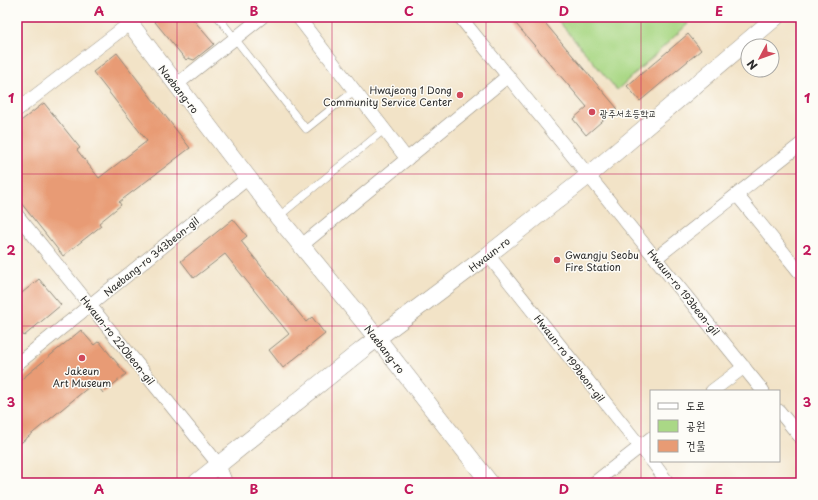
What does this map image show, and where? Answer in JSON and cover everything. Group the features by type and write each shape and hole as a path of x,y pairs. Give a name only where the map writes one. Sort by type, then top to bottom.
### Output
{"street":[{"path":"176,85 262,17"},
{"path":"298,17 408,159"},
{"name":"Hwaun-ro 193beon-gil","path":"460,17 762,390"},
{"name":"Hwaun-ro","path":"196,483 377,338 488,255 589,175 776,17"},
{"path":"17,110 127,20"},
{"name":"Naebang-ro","path":"127,20 278,217 377,338 490,483"},
{"path":"302,245 508,76"},
{"path":"656,258 801,144"},
{"name":"Naebang-ro 343beon-gil","path":"17,364 248,178"},
{"path":"737,195 801,274"},
{"name":"Hwaun-ro 220beon-gil","path":"17,215 219,464 226,483"},
{"name":"Hwaun-ro 199beon-gil","path":"488,255 650,460"},
{"path":"713,390 744,367"},
{"path":"780,412 799,430"},
{"path":"594,483 650,439"},
{"name":"Hwaun-ro 199beon-gil","path":"652,462 668,483"}],"lane":[{"path":"218,17 306,129 355,90"},
{"path":"278,217 385,129"}],"green space":[{"path":"555,17 683,17 688,24 617,90"}],"building":[{"path":"151,17 191,17 214,44 194,60 188,58 186,60"},
{"path":"510,17 540,17 617,108 586,135 573,119 587,107"},
{"path":"688,34 701,50 640,101 627,86"},
{"path":"117,53 190,148 119,202 121,205 99,223 101,226 63,256 17,198 17,124 44,103 80,148 77,150 99,178 147,141 93,72"},
{"path":"233,219 247,236 241,241 306,322 312,317 325,334 283,368 269,350 289,334 225,254 194,278 181,261"},
{"path":"39,279 61,305 24,336 17,327 17,297"},
{"path":"81,330 94,345 99,341 126,374 103,393 95,382 17,446 17,383"}],"place":[{"name":"Hwajeong 1 Dong Community Service Center","path":"460,95"},
{"name":"광주서초등학교","path":"592,112"},
{"name":"Gwangju Seobu Fire Station","path":"557,260"},
{"name":"Jakeun Art Museum","path":"82,358"}]}
